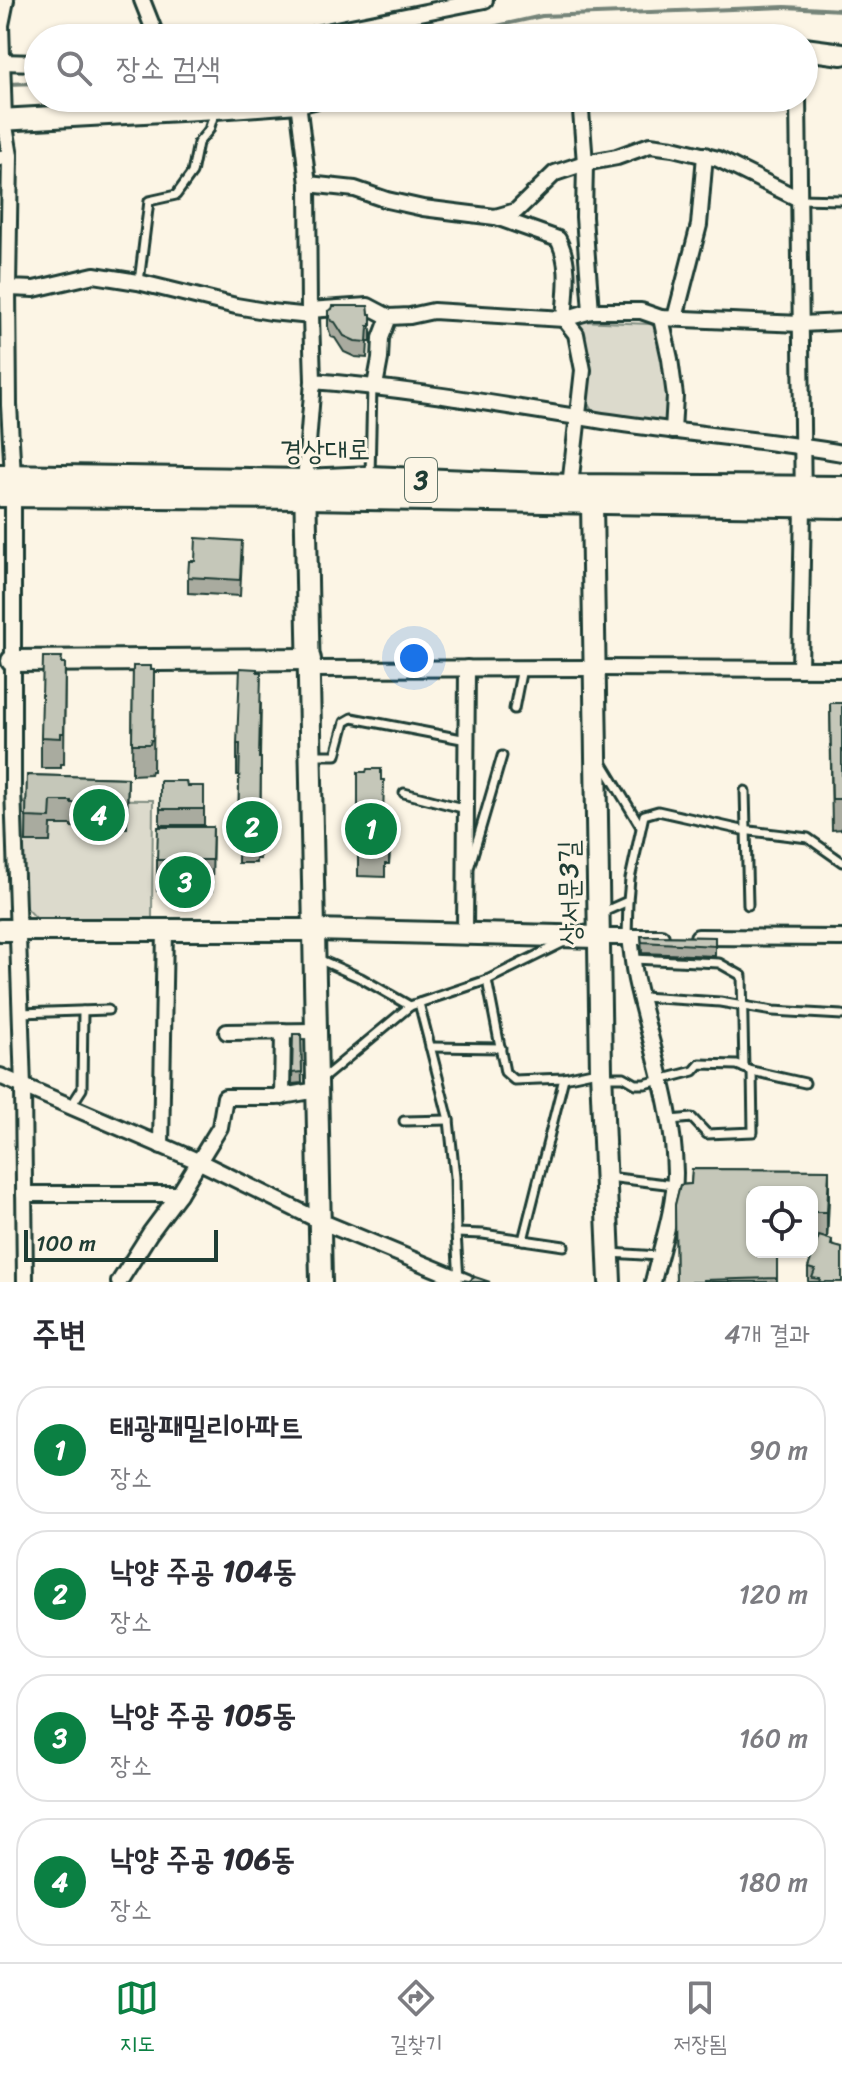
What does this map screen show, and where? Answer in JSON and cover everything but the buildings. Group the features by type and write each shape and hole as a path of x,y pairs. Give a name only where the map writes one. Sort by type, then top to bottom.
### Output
{"main road":[{"name":"경상대로","path":"305,489 370,478 803,497 842,506"},
{"name":"경상대로","path":"6,486 305,489 592,503 803,497 842,488"}],"street":[{"path":"6,0 1,25 1,62 9,405 6,486 12,661 8,930 20,1013 25,1282"},
{"path":"142,0 151,24"},
{"path":"366,24 485,0"},
{"path":"818,51 842,54"},
{"path":"1,62 24,63"},
{"path":"2,118 130,112"},
{"path":"306,112 313,381 305,489 321,1282"},
{"path":"581,112 591,311"},
{"path":"798,112 803,497 800,669"},
{"path":"495,217 516,211 555,173 650,145 718,159 799,199"},
{"path":"673,431 675,396 668,318 699,225 705,155"},
{"path":"308,184 355,189 423,208 495,217 558,239 565,253 567,277 564,319 576,334 583,370 570,486"},
{"path":"4,289 34,289 94,275 138,282 236,306 310,313 368,306 389,317 433,311 564,319 591,311 641,311 668,318 802,324 842,322"},
{"path":"374,386 381,338 389,317"},
{"path":"313,381 374,386 842,453"},
{"name":"상서문3길","path":"592,503 597,937 610,1282"},
{"path":"12,661 467,668 842,669"},
{"path":"465,934 467,668"},
{"path":"8,930 314,930 575,937 842,938"},
{"path":"161,1146 165,930"},
{"path":"628,937 662,1080 674,1160 674,1185 653,1282"},
{"path":"282,1097 283,1031"},
{"path":"227,1032 316,1031"},
{"path":"0,1076 200,1162 320,1221 462,1281"},
{"path":"119,1282 200,1162 220,1127 225,1097 282,1097 317,1087"},
{"path":"24,1194 179,1194"}],"lane":[{"path":"138,282 149,201 176,195 192,173 198,143 209,130 215,112"},
{"path":"799,199 842,200"},
{"path":"370,478 374,386"},
{"path":"514,709 522,668"},
{"path":"312,755 336,755 345,722 352,718 467,740"},
{"path":"595,751 641,827"},
{"path":"466,881 502,756"},
{"path":"745,791 748,905"},
{"path":"404,793 466,809"},
{"path":"628,937 630,879 644,815 658,811 745,830 808,838 842,862"},
{"path":"597,915 628,901"},
{"path":"317,1087 410,1006 487,980 575,937"},
{"path":"315,958 361,978 410,1006"},
{"path":"633,959 719,963 742,976 753,1132 707,1134 692,1118 668,1120"},
{"path":"487,980 505,1072 514,1080 601,1074 624,1077 636,1084 694,1071 700,1064 737,1065 805,1083"},
{"path":"641,997 842,1015"},
{"path":"419,1003 449,1120 462,1281"},
{"path":"20,1013 108,1010"},
{"path":"70,1108 82,1089 83,1011"},
{"path":"430,1047 501,1048"},
{"path":"523,1240 564,1078"},
{"path":"404,1121 449,1120"},
{"path":"605,1176 674,1185"},
{"path":"456,1233 564,1246"},
{"path":"609,1253 659,1256"}],"shaded area":[{"path":"580,321 650,324 659,328 671,415 664,421 593,412 584,398"},
{"path":"28,799 153,800 152,919 38,920 20,901 19,807"}],"waterway":[{"path":"506,24 542,16 785,7 842,10"},
{"path":"6,84 24,83"}],"place":[{"name":"낙양 주공 106동","path":"99,815"},
{"name":"낙양 주공 104동","path":"252,827"},
{"name":"태광패밀리아파트","path":"371,829"},
{"name":"낙양 주공 105동","path":"185,882"}]}
